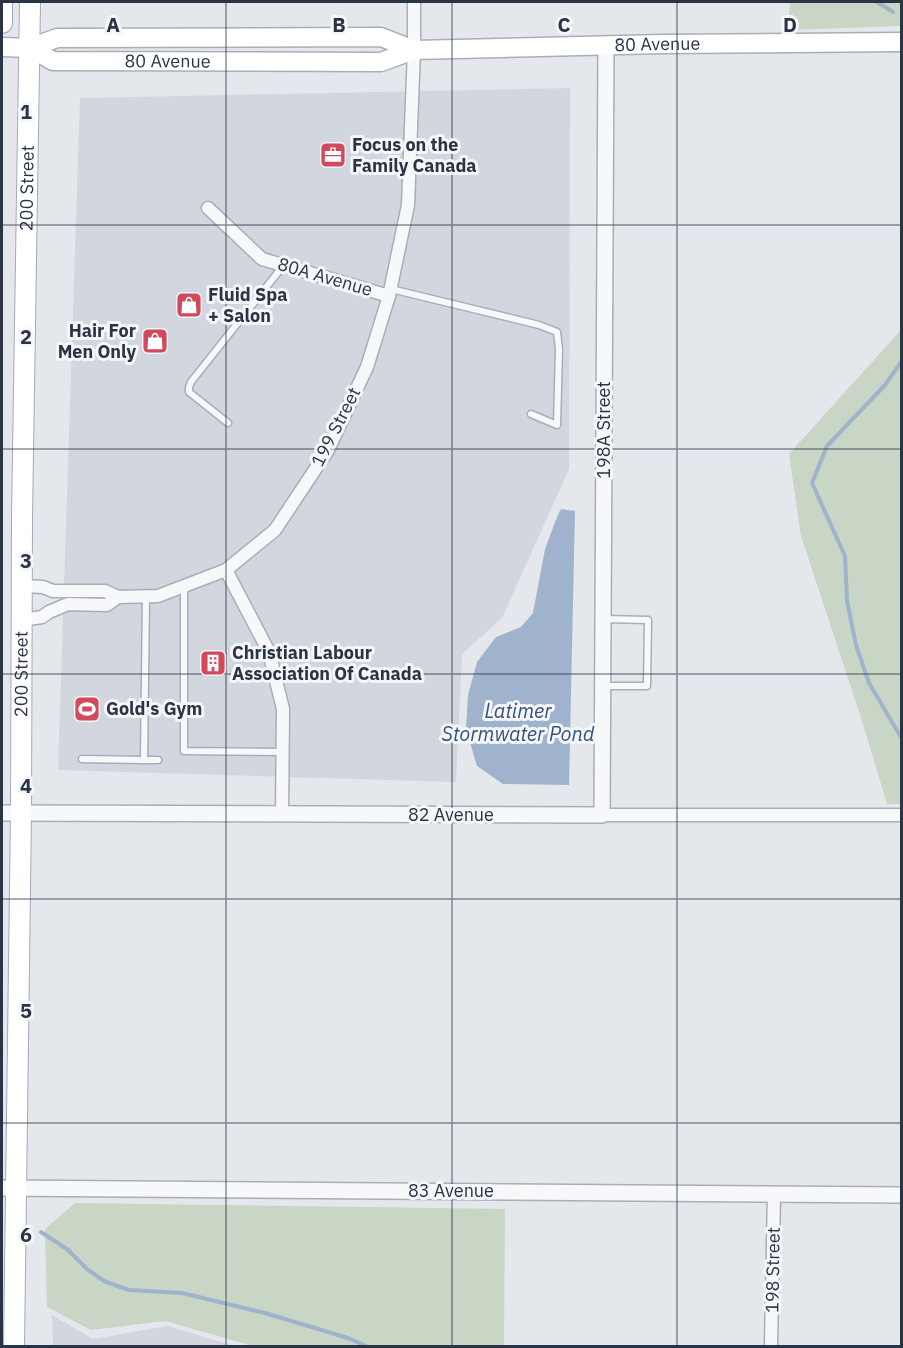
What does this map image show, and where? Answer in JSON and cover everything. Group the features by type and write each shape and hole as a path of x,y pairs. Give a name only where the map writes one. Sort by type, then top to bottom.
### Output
{"main road":[{"path":"2,2 2,23"},
{"name":"200 Street","path":"14,1347 9,1188 21,813 30,2"},
{"name":"80 Avenue","path":"2,47 30,48 57,38 381,37 414,50"},
{"name":"80 Avenue","path":"30,48 53,61 381,62 414,50 606,45 902,42"}],"street":[{"name":"199 Street","path":"118,597 158,596 226,570 275,530 328,450 367,367 390,292 408,205 414,2"},
{"name":"198A Street","path":"602,815 606,45"},
{"name":"80A Avenue","path":"208,208 262,259 390,292"},
{"path":"226,570 269,652 283,709 282,814"},
{"path":"22,586 44,587 54,591 105,591 118,597 107,605 68,604 42,617 22,620"},
{"name":"82 Avenue","path":"2,813 902,815"},
{"name":"83 Avenue","path":"9,1188 902,1194"},
{"name":"198 Street","path":"771,1347 774,1194"}],"lane":[{"path":"228,423 189,392 189,387 284,265"},
{"path":"390,292 539,325 557,332 560,349 557,425 531,414"},
{"path":"184,586 184,751 282,752"},
{"path":"144,760 146,596"},
{"path":"603,619 648,620 648,686 603,686"},
{"path":"82,759 158,760"}],"shaded area":[{"path":"570,88 569,469 502,618 462,654 456,782 58,770 80,98"},
{"path":"52,1315 93,1339 168,1326 234,1346 53,1346"}],"green space":[{"path":"790,2 899,2 901,26 788,30"},
{"path":"901,330 902,804 887,804 801,536 789,454"},
{"path":"75,1203 505,1209 504,1346 253,1346 165,1321 91,1330 47,1307 45,1229"}],"water":[{"name":"Latimer Stormwater Pond","path":"561,509 575,511 569,785 503,784 477,766 466,729 468,695 477,662 496,637 521,627 533,613 545,549"}],"waterway":[{"path":"877,2 893,12"},
{"path":"902,361 885,385 827,446 812,483 845,556 847,601 856,645 869,683 902,739"},
{"path":"41,1232 67,1249 87,1269 104,1281 129,1290 182,1293 265,1313 348,1338 366,1346"}],"place":[{"name":"Focus on the Family Canada","path":"333,155"},
{"name":"Fluid Spa + Salon","path":"189,305"},
{"name":"Hair For Men Only","path":"155,341"},
{"name":"Christian Labour Association Of Canada","path":"213,663"},
{"name":"Gold's Gym","path":"87,709"}]}
